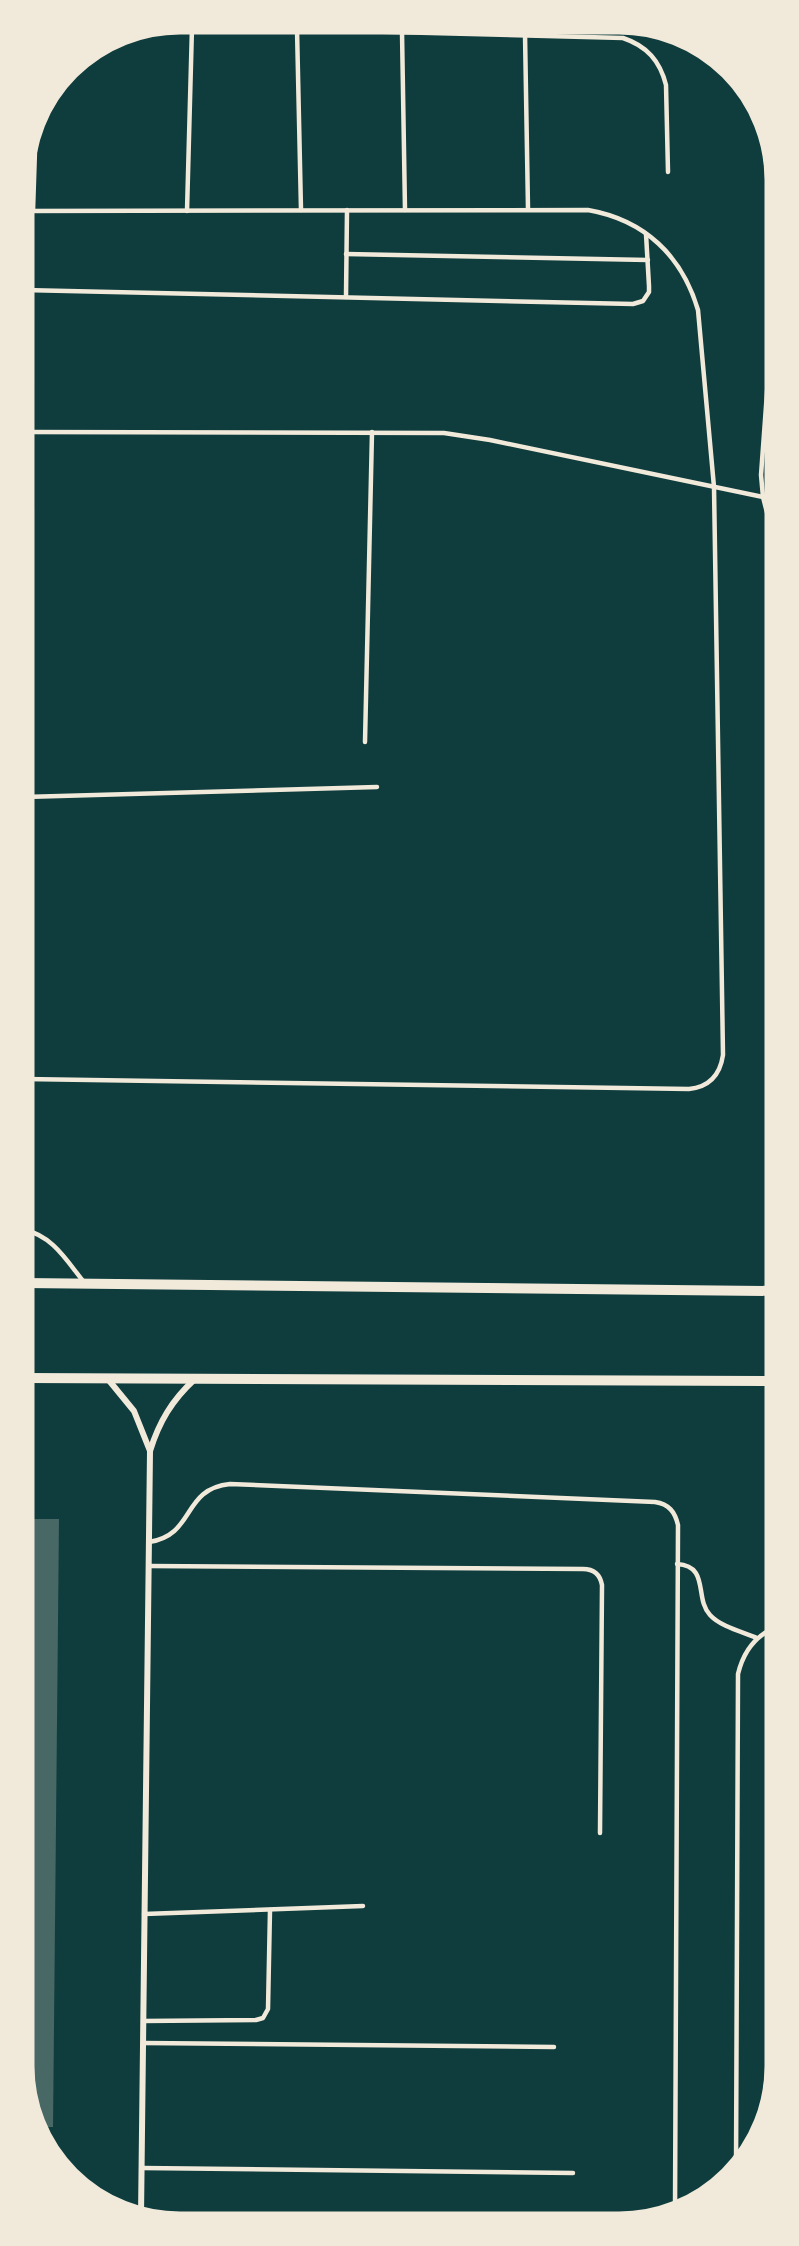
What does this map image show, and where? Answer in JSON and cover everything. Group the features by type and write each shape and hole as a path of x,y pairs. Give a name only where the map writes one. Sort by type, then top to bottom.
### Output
{"street":[{"path":"33,1283 766,1291"},
{"path":"33,1378 766,1381"},
{"path":"107,1378 134,1411 150,1451"},
{"path":"141,2207 150,1451 167,1411 183,1390 196,1378"}],"lane":[{"path":"188,211 192,33"},
{"path":"297,33 301,210"},
{"path":"402,33 405,210"},
{"path":"464,33 623,38 644,47 659,64 666,85 668,172"},
{"path":"525,34 528,209"},
{"path":"33,1079 689,1089 706,1085 713,1079 719,1072 723,1055 714,487 698,310 693,291 684,273 672,257 630,222 603,212 588,210 33,211 35,156"},
{"path":"346,297 347,210"},
{"path":"33,290 638,303 643,301 649,292 646,234"},
{"path":"346,254 648,260"},
{"path":"766,401 761,466 763,497 766,506"},
{"path":"33,432 444,433 490,440 763,497"},
{"path":"365,742 372,432"},
{"path":"33,797 377,788"},
{"path":"33,1233 50,1241 85,1284"},
{"path":"149,1542 168,1537 176,1532 195,1500 202,1493 211,1488 230,1484 643,1501 662,1503 673,1512 678,1525 675,2202"},
{"path":"677,1564 689,1567 698,1575 705,1606 712,1617 757,1638"},
{"path":"149,1566 583,1569 594,1571 602,1585 600,1833"},
{"path":"736,2155 738,1681 741,1661 748,1648 757,1638 766,1633"},
{"path":"144,1914 363,1906"},
{"path":"143,2021 256,2020 266,2016 270,1910"},
{"path":"143,2043 554,2047"},
{"path":"141,2168 573,2173"}],"building":[{"path":"33,1519 59,1519 53,2127 46,2127 41,2114 34,2086 33,2066"}]}
